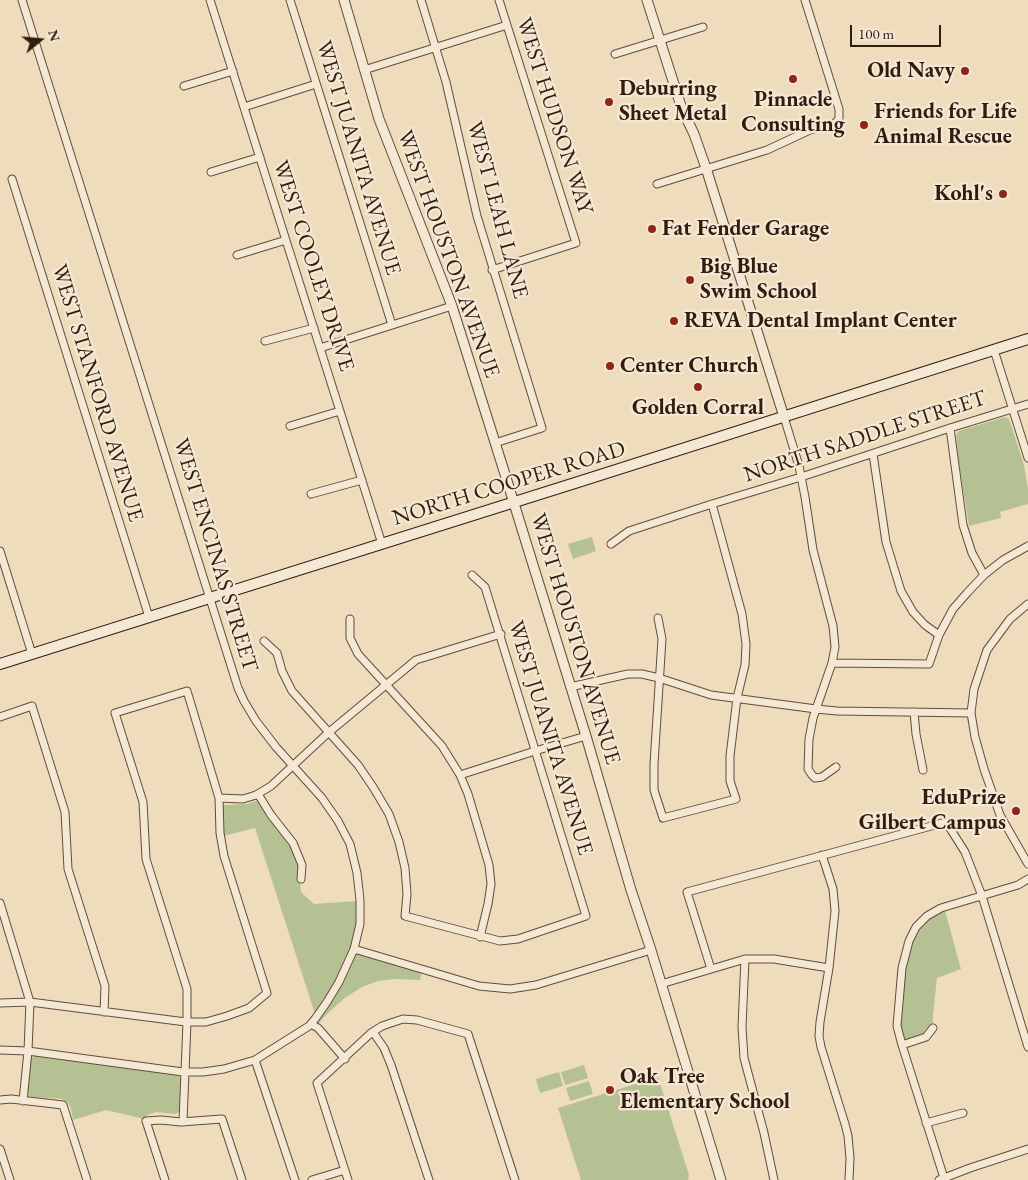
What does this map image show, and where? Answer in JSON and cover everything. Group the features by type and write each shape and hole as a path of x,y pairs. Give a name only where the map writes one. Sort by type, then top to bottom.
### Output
{"main road":[{"name":"NORTH COOPER ROAD","path":"0,664 1028,339"}],"street":[{"name":"WEST ENCINAS STREET","path":"0,1050 28,1051 185,1072 224,1069 254,1060 311,1024 339,982 354,949 360,924 357,873 350,844 338,821 322,798 276,747 256,721 238,688 22,0"},
{"name":"WEST COOLEY DRIVE","path":"210,0 382,544"},
{"name":"WEST JUANITA AVENUE","path":"290,0 392,326"},
{"name":"WEST HOUSTON AVENUE","path":"344,0 383,133 452,306 514,502 721,1180"},
{"name":"WEST LEAH LANE","path":"421,0 446,82 477,216 492,270 542,428 495,443"},
{"name":"WEST HUDSON WAY","path":"492,270 576,243 499,0"},
{"path":"647,0 682,109 694,134 706,168 801,477 813,550 833,626 834,646 832,664 816,709 809,739 808,769 815,778 836,767"},
{"path":"657,184 767,150 810,130 834,124 839,118 839,109 805,0"},
{"path":"364,70 507,25"},
{"path":"616,54 703,27"},
{"path":"184,86 233,71"},
{"path":"244,107 316,84"},
{"path":"210,172 260,156"},
{"name":"WEST STANFORD AVENUE","path":"12,179 148,617"},
{"path":"237,255 286,240"},
{"path":"320,348 452,306"},
{"path":"265,341 314,328"},
{"path":"994,350 1028,458"},
{"name":"NORTH SADDLE STREET","path":"612,544 629,531 1028,404"},
{"path":"290,426 340,411"},
{"path":"950,428 963,525 972,552 984,575"},
{"path":"873,454 886,542 901,591 912,612 939,635"},
{"path":"312,494 362,480"},
{"path":"658,618 662,638 654,790 663,818 736,799 730,781 730,756 737,698 745,665 746,644 742,614 712,504"},
{"path":"832,664 928,664 939,635 953,609 984,575 1003,560 1028,546"},
{"path":"0,551 32,654"},
{"name":"WEST JUANITA AVENUE","path":"472,575 486,587 586,916 518,940 500,941 480,937"},
{"path":"1028,604 1010,619 987,650 974,689 971,712 975,737 984,769 1000,815 1028,864"},
{"path":"264,641 277,653 282,671 292,691 358,765 389,814 405,868 407,894 405,916 480,937 488,904 489,865 468,794 460,775 442,746 358,654 350,638 350,618"},
{"path":"219,798 243,799 258,794 271,786 328,733 416,660 500,634"},
{"path":"570,688 628,674 642,674 711,695 816,709 837,711 971,712"},
{"path":"0,1004 30,1002 187,1022 206,1022 249,1008 267,993 224,856 220,833 219,798 187,691 115,713 143,802 146,858 187,989 187,1022 183,1122"},
{"path":"0,717 32,706 65,812 68,869 104,986 104,1012"},
{"path":"914,712 916,734 924,770"},
{"path":"460,775 586,736"},
{"path":"258,794 271,815 293,843 302,865 301,879"},
{"path":"711,969 687,892 946,822 965,852 982,896 1028,1047"},
{"path":"822,855 833,890 835,911 819,1036 848,1136 849,1180"},
{"path":"1028,879 1018,885 940,908 916,926 902,968 897,1026 942,1179 1028,1149"},
{"path":"0,903 30,1002 28,1051 22,1101"},
{"path":"354,949 479,986 510,989 518,989 536,984 650,950"},
{"path":"661,984 745,959 774,959 828,968"},
{"path":"745,959 742,1027 744,1058 764,1133 774,1180"},
{"path":"348,1180 316,1083 382,1026 403,1019 417,1020 468,1034 515,1180"},
{"path":"311,1024 318,1028 345,1058"},
{"path":"902,1045 926,1037 933,1028"},
{"path":"374,1032 391,1064 428,1180"},
{"path":"254,1060 294,1180"},
{"path":"0,1100 11,1099 63,1105 87,1180"},
{"path":"926,1124 963,1113"},
{"path":"165,1180 146,1121 183,1122 222,1119 242,1180"},
{"path":"0,1149 10,1180"},
{"path":"312,1180 345,1170"}],"green space":[{"path":"1005,417 1009,419 1024,465 1028,489 1028,504 1000,512 1001,518 969,526 956,435 959,431"},
{"path":"592,537 596,551 573,559 568,544"},
{"path":"259,800 293,847 301,867 301,892 314,904 357,901 356,925 352,946 423,967 420,980 395,979 378,981 362,987 346,997 317,1025 310,1020 315,1014 255,828 223,836 223,805 247,804"},
{"path":"944,907 961,969 937,978 933,1028 926,1037 902,1045 897,1026 902,968 916,927"},
{"path":"40,1055 177,1074 181,1080 180,1110 175,1114 156,1112 147,1115 144,1119 106,1110 73,1120 71,1108 62,1099 31,1097 28,1095 26,1091 31,1058"},
{"path":"584,1065 588,1078 565,1085 561,1072"},
{"path":"559,1072 563,1086 540,1093 536,1079"},
{"path":"658,1077 689,1175 688,1180 581,1180 558,1108"},
{"path":"589,1081 593,1094 570,1101 566,1088"}],"place":[{"name":"Old Navy","path":"965,71"},
{"name":"Pinnacle Consulting","path":"793,79"},
{"name":"Deburring Sheet Metal","path":"609,102"},
{"name":"Friends for Life Animal Rescue","path":"864,125"},
{"name":"Kohl's","path":"1003,194"},
{"name":"Fat Fender Garage","path":"652,229"},
{"name":"Big Blue Swim School","path":"690,280"},
{"name":"REVA Dental Implant Center","path":"674,321"},
{"name":"Center Church","path":"610,366"},
{"name":"Golden Corral","path":"698,387"},
{"name":"EduPrize Gilbert Campus","path":"1016,811"},
{"name":"Oak Tree Elementary School","path":"610,1090"}]}
